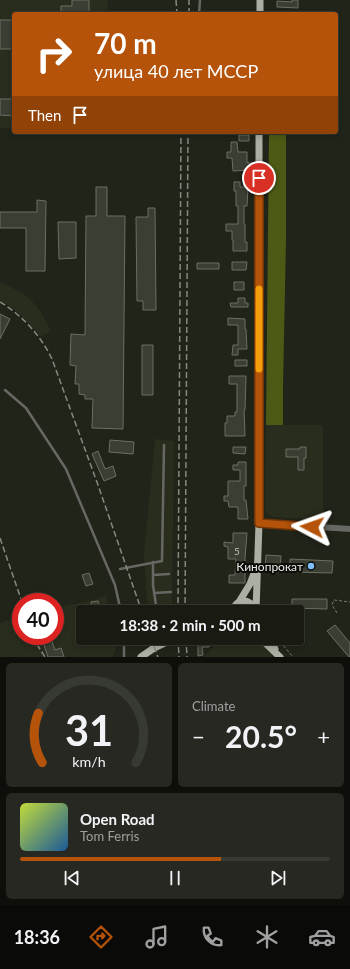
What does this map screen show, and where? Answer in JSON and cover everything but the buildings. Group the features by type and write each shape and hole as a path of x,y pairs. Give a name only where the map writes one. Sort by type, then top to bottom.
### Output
{"main road":[{"path":"260,0 260,12"},
{"path":"256,605 259,523 259,134"},
{"path":"237,605 250,584 257,565"},
{"path":"238,605 245,601 253,605"},
{"path":"141,657 160,645"},
{"path":"267,645 279,656"},
{"path":"273,645 279,656"}],"street":[{"path":"259,523 350,529"}],"lane":[{"path":"200,0 200,12"},
{"path":"5,390 26,408 66,469 115,585 119,605"},
{"path":"120,569 162,561 164,445"},
{"path":"153,562 153,585 156,605"},
{"path":"153,575 169,574"},
{"path":"154,593 171,592"},
{"path":"124,645 124,657"}],"path":[{"path":"337,613 332,605 334,600 350,602"},
{"path":"284,645 293,657"}],"shaded area":[{"path":"0,0 108,0 107,12 12,12 12,128 0,128"},
{"path":"0,282 23,293 32,301 41,312 51,331 40,337 21,315 0,300"},
{"path":"266,425 323,425 323,520 273,517 265,512"},
{"path":"155,439 174,441 172,605 148,605 144,554"},
{"path":"106,596 108,605 76,605 76,645 117,645 113,657 0,657 0,623 12,619 12,645 64,645 64,606"},
{"path":"215,645 264,645 275,657 204,657"}],"green space":[{"path":"269,134 286,134 283,425 266,425"}],"railway":[{"path":"176,0 177,12"},
{"path":"189,0 189,12"},
{"path":"178,605 181,134"},
{"path":"185,605 188,134"},
{"path":"0,302 16,313 37,334 48,350 98,485 140,605"},
{"path":"0,538 19,593"},
{"path":"38,645 45,657"},
{"path":"154,645 158,657"},
{"path":"178,645 179,657"},
{"path":"186,645 187,657"}],"slow traffic":[{"path":"259,289 259,369"}],"place":[{"name":"Кинопрокат","path":"311,566"}],"route":[{"path":"259,178 259,523 312,527"}]}
